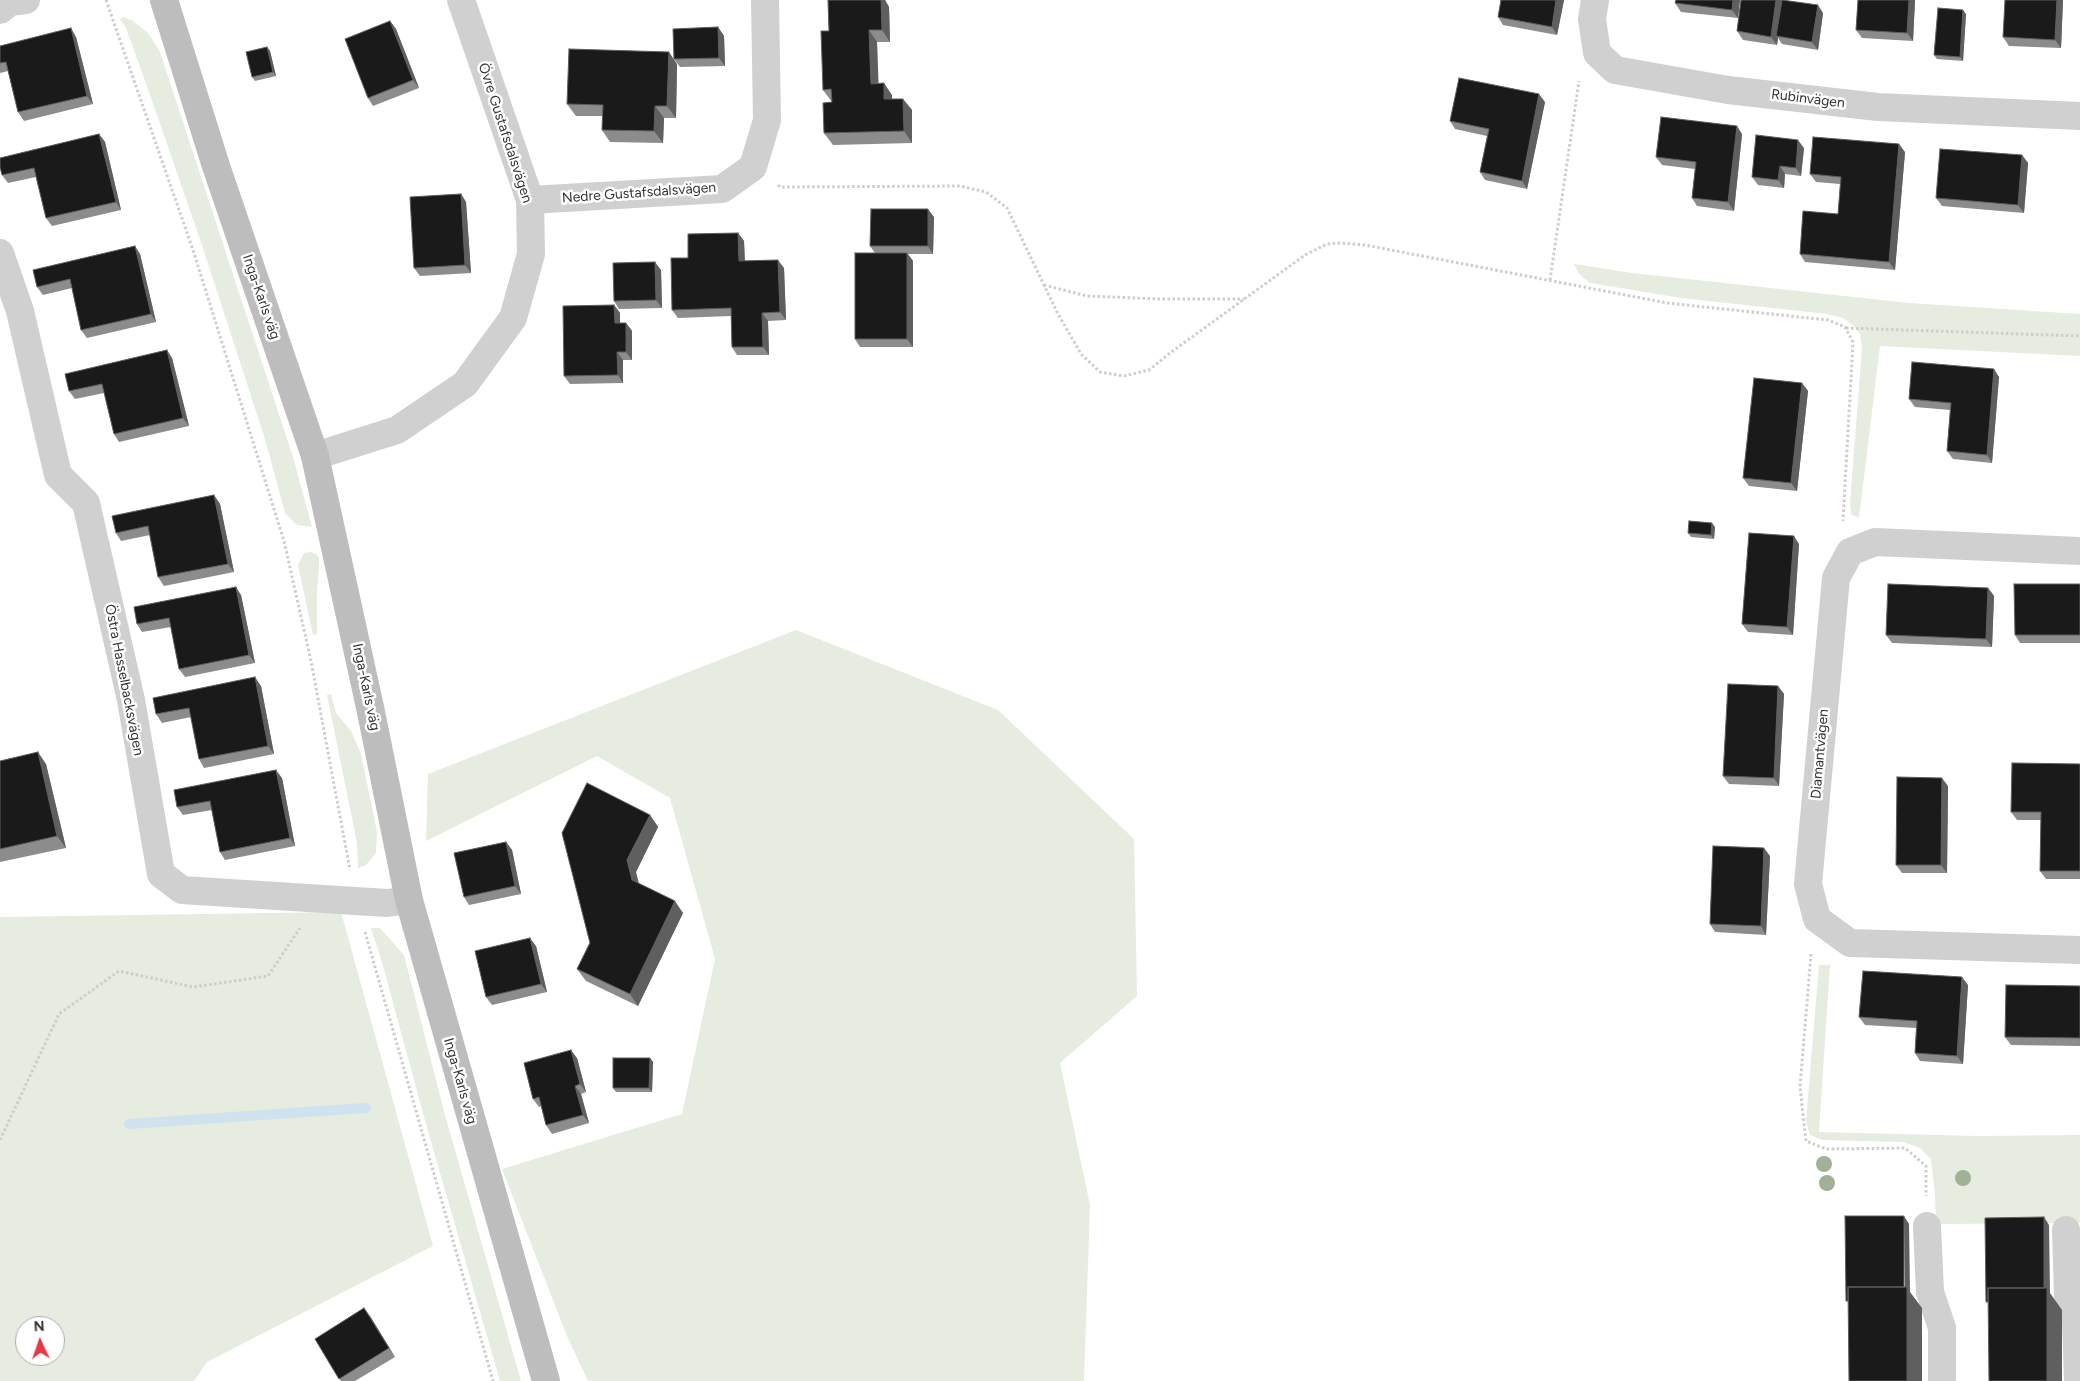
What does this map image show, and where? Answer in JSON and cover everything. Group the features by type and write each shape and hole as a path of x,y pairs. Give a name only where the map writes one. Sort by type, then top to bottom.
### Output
{"street":[{"path":"0,10 10,2 26,0"},
{"name":"Inga-Karls väg","path":"164,0 216,166 315,456 372,712 409,900 546,1381"},
{"name":"Övre Gustafsdalsvägen","path":"315,456 397,430 465,384 513,318 530,254 530,200 461,0"},
{"path":"753,167 767,120 765,0"},
{"name":"Rubinvägen","path":"1596,0 1592,19 1597,53 1616,70 1728,90 1878,107 2080,116"},
{"name":"Nedre Gustafsdalsvägen","path":"530,200 722,188 753,167"},
{"name":"Östra Hasselbacksvägen","path":"0,253 20,311 58,474 86,503 131,700 161,874 182,890 387,904 409,900"},
{"name":"Diamantvägen","path":"2080,551 1875,542 1850,552 1836,578 1808,884 1817,919 1850,943 2080,950"},
{"path":"1926,1226 1930,1292 1942,1328 1942,1381"},
{"path":"2066,1230 2068,1296 2076,1320 2078,1381"}],"path":[{"path":"106,0 193,250 284,540 311,661 356,901 492,1381"},
{"path":"1550,280 1581,72"},
{"path":"753,167 780,187 960,186 986,192 1007,208 1044,285 1081,354 1100,372 1124,376 1149,370 1305,255 1327,244 1340,243 1365,245 1667,303 1828,320 1845,328 2080,336"},
{"path":"1044,285 1087,296 1160,299 1244,299"},
{"path":"1842,527 1853,342 1845,328"},
{"path":"0,1140 59,1014 119,972 193,987 268,976 320,898"},
{"path":"1811,953 1800,1087 1806,1141 1826,1149 1905,1148 1926,1166 1926,1226"}],"shaded area":[{"path":"123,17 133,21 148,33 160,52 293,457 312,527 297,525 285,513 265,439 201,242 126,28 120,19"},
{"path":"1574,264 1632,273 1909,303 2080,314 2080,356 1880,346 1859,518 1851,514 1850,503 1862,348 1860,334 1854,326 1843,318 1827,314 1681,298 1590,283 1579,274"},
{"path":"304,553 316,554 319,558 317,634 313,635 298,565"},
{"path":"796,630 998,710 1134,839 1137,996 1060,1063 1090,1205 1084,1381 588,1381 567,1336 502,1169 682,1114 715,959 670,798 597,756 426,841 428,774"},
{"path":"331,694 336,713 351,731 361,754 377,832 376,853 366,865 358,868 357,843 327,695"},
{"path":"341,912 433,1246 207,1362 194,1381 0,1381 0,917"},
{"path":"371,928 380,928 404,955 445,1115 521,1381 500,1381"},
{"path":"1819,965 1830,965 1819,1132 1978,1136 2080,1135 2080,1223 1936,1224 1931,1159 1920,1148 1903,1142 1822,1140 1810,1135 1806,1121"}],"building":[{"path":"828,0 881,0 882,30 869,30 871,84 884,83 884,99 903,99 904,131 824,133 823,103 832,102 831,89 823,90 821,31 829,31"},
{"path":"1501,0 1556,0 1552,27 1498,17"},
{"path":"1676,0 1733,0 1732,10 1675,3"},
{"path":"1741,0 1776,0 1771,37 1737,31"},
{"path":"1782,0 1818,5 1812,42 1776,36"},
{"path":"1858,0 1909,0 1907,33 1856,30"},
{"path":"2005,0 2057,0 2055,40 2003,37"},
{"path":"1938,8 1963,10 1960,57 1934,55"},
{"path":"390,21 413,80 368,98 345,39"},
{"path":"718,27 719,58 674,59 673,29"},
{"path":"71,28 87,96 18,112 6,62 0,63 0,46"},
{"path":"267,47 273,72 252,77 246,52"},
{"path":"569,49 669,52 667,106 655,106 654,131 602,130 603,105 567,104"},
{"path":"1459,78 1539,94 1522,181 1480,172 1489,129 1450,121"},
{"path":"1661,117 1737,126 1728,202 1692,198 1696,162 1656,157"},
{"path":"99,134 116,202 46,218 34,168 2,175 0,158"},
{"path":"1756,135 1798,140 1796,168 1780,166 1778,180 1752,177"},
{"path":"1813,137 1899,144 1889,262 1800,254 1803,211 1838,214 1841,177 1810,174"},
{"path":"1940,149 2022,155 2018,205 1936,198"},
{"path":"461,194 465,265 414,268 410,197"},
{"path":"871,209 928,209 928,246 870,246"},
{"path":"738,233 739,261 778,260 780,312 762,313 763,347 732,347 731,308 672,310 671,258 688,258 688,234"},
{"path":"135,246 151,314 81,330 70,279 37,287 33,270"},
{"path":"855,253 907,253 907,339 855,339"},
{"path":"655,262 656,300 614,301 613,263"},
{"path":"614,305 615,323 626,323 626,352 617,352 618,375 564,376 563,306"},
{"path":"167,350 183,418 114,434 102,384 69,391 65,374"},
{"path":"1912,362 1994,369 1987,455 1947,451 1951,403 1909,399"},
{"path":"1754,378 1802,383 1791,483 1743,478"},
{"path":"214,495 228,564 158,577 148,526 116,533 112,516"},
{"path":"1689,521 1712,523 1711,535 1688,533"},
{"path":"1749,533 1794,536 1787,627 1742,624"},
{"path":"1888,584 1988,588 1986,639 1886,635"},
{"path":"2014,584 2080,584 2080,635 2015,635"},
{"path":"236,587 249,655 179,669 169,618 137,624 134,607"},
{"path":"255,677 268,746 199,759 189,708 156,714 153,698"},
{"path":"1728,684 1778,686 1774,778 1723,776"},
{"path":"38,752 57,836 0,849 0,761"},
{"path":"2012,763 2080,764 2080,871 2040,871 2041,812 2011,812"},
{"path":"276,770 290,838 220,852 210,801 177,807 174,790"},
{"path":"1897,777 1942,778 1941,865 1896,865"},
{"path":"587,783 650,815 627,860 632,880 675,901 630,994 577,969 590,943 562,833"},
{"path":"506,842 515,886 464,897 454,853"},
{"path":"1713,846 1764,848 1761,926 1710,924"},
{"path":"530,938 541,984 486,997 475,951"},
{"path":"1863,971 1962,977 1957,1056 1915,1053 1917,1021 1859,1017"},
{"path":"2006,985 2080,986 2080,1038 2005,1037"},
{"path":"571,1050 580,1084 575,1086 583,1115 546,1125 539,1097 533,1099 524,1063"},
{"path":"613,1058 650,1058 649,1088 613,1088"},
{"path":"1845,1216 1904,1216 1904,1287 1848,1287 1848,1301 1846,1301"},
{"path":"2044,1217 2044,1288 1988,1288 1988,1302 1986,1302 1985,1218"},
{"path":"1848,1287 1907,1287 1907,1381 1849,1381"},
{"path":"1988,1288 2047,1288 2047,1381 1989,1381"},
{"path":"364,1308 389,1348 339,1379 315,1339"}],"waterway":[{"path":"129,1124 366,1108"}]}
